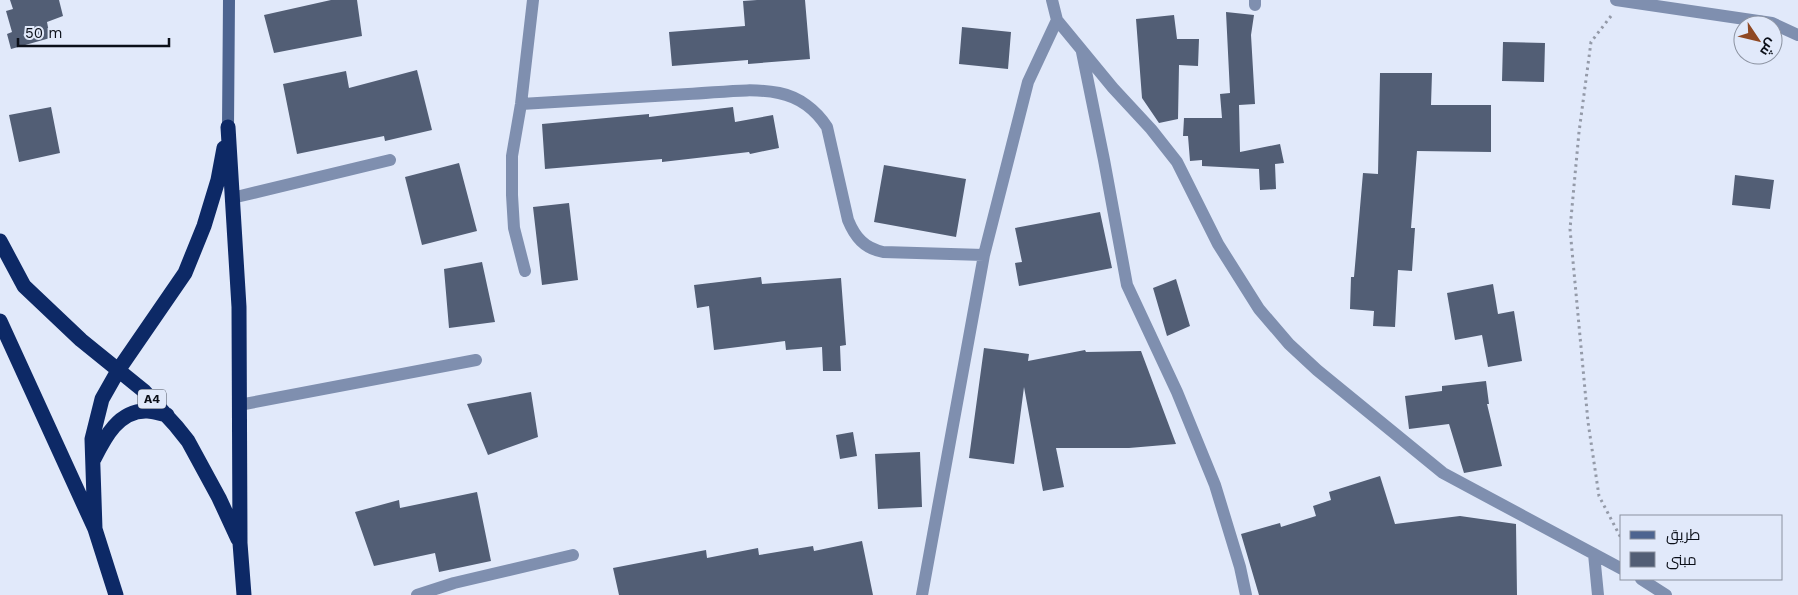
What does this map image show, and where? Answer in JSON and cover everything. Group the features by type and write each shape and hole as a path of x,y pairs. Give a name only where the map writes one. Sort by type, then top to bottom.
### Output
{"highway":[{"path":"228,127 238,307 240,543"},
{"path":"95,528 92,439 102,399 119,369 185,274 195,253 218,180 228,127"},
{"name":"A4","path":"0,241 24,286 81,340 144,391 167,415 188,442 219,498 240,543 244,595"},
{"path":"0,321 95,528 116,595"},
{"path":"92,462 102,441 124,417 147,411 167,415"}],"main road":[{"path":"228,127 229,0"}],"street":[{"path":"525,271 514,228 512,156 521,104 533,0"},
{"path":"1052,0 1057,20 1177,162 1218,244 1260,309 1289,344 1317,370 1443,473 1620,567"},
{"path":"1619,1 1772,23 1798,35"},
{"path":"922,595 984,255 1028,82 1057,20"},
{"path":"1082,50 1127,285 1177,392 1215,485 1240,567 1246,595"},
{"path":"521,104 725,92 762,91 780,93 811,108 820,116 827,127 848,220 853,233 863,244 872,250 883,252 984,255"},
{"path":"232,198 390,160"},
{"path":"239,405 476,360"},
{"path":"1594,554 1598,595"},
{"path":"417,595 454,583 573,555"},
{"path":"1643,580 1666,595"}],"path":[{"path":"1619,1 1591,42 1579,132 1570,229 1588,422 1599,496 1620,536"}],"building":[{"path":"10,0 59,0 63,16 47,22 50,38 11,49 7,34 12,32 6,11 13,9"},
{"path":"331,0 357,0 362,36 274,53 264,15"},
{"path":"805,0 810,59 748,64 748,60 672,66 669,32 745,26 743,1"},
{"path":"1226,12 1254,15 1251,35 1255,104 1239,105 1240,152 1280,144 1284,163 1275,164 1276,189 1260,190 1259,169 1202,166 1202,160 1190,161 1188,136 1183,136 1184,118 1222,118 1220,94 1230,93"},
{"path":"1174,15 1177,39 1199,39 1198,66 1179,65 1178,119 1159,123 1142,98 1136,19"},
{"path":"962,27 1011,32 1008,69 959,64"},
{"path":"1503,42 1545,43 1544,82 1502,81"},
{"path":"417,70 432,130 385,141 384,136 297,154 283,84 346,71 349,88"},
{"path":"1380,73 1432,73 1431,105 1491,105 1491,152 1417,151 1411,228 1415,228 1412,271 1398,270 1395,327 1373,326 1374,311 1350,309 1351,277 1354,277 1363,173 1378,174"},
{"path":"51,107 60,153 19,162 9,115"},
{"path":"733,107 735,122 773,115 779,148 750,154 749,152 662,162 662,159 545,169 542,124 649,114 649,117"},
{"path":"459,163 477,231 422,245 405,177"},
{"path":"884,165 966,179 956,237 874,222"},
{"path":"1735,175 1774,180 1770,209 1732,205"},
{"path":"569,203 578,280 542,285 533,207"},
{"path":"1100,212 1112,268 1019,286 1015,263 1022,262 1015,228"},
{"path":"482,262 495,322 449,328 444,269"},
{"path":"761,277 762,284 841,278 846,345 840,346 841,371 823,371 822,347 786,350 785,341 714,350 709,306 697,308 694,285"},
{"path":"1176,279 1190,326 1167,336 1153,288"},
{"path":"1493,284 1498,314 1514,311 1522,361 1488,367 1482,335 1455,340 1447,293"},
{"path":"984,348 1029,354 1028,361 1085,350 1086,352 1141,351 1176,444 1129,448 1056,448 1064,487 1043,491 1024,387 1014,464 969,458"},
{"path":"1486,381 1489,404 1487,404 1502,466 1464,473 1449,424 1409,429 1405,396 1442,391 1442,386"},
{"path":"531,392 538,437 488,455 467,404"},
{"path":"853,432 857,456 840,459 836,435"},
{"path":"920,452 922,507 878,509 875,454"},
{"path":"1380,476 1395,524 1460,516 1516,524 1517,595 1259,595 1241,534 1280,523 1281,527 1316,516 1313,506 1331,500 1329,492"},
{"path":"477,492 491,561 439,572 435,553 374,566 355,512 399,500 400,508"},
{"path":"862,541 873,595 619,595 613,568 706,550 707,558 758,548 759,555 813,546 814,551"}]}
